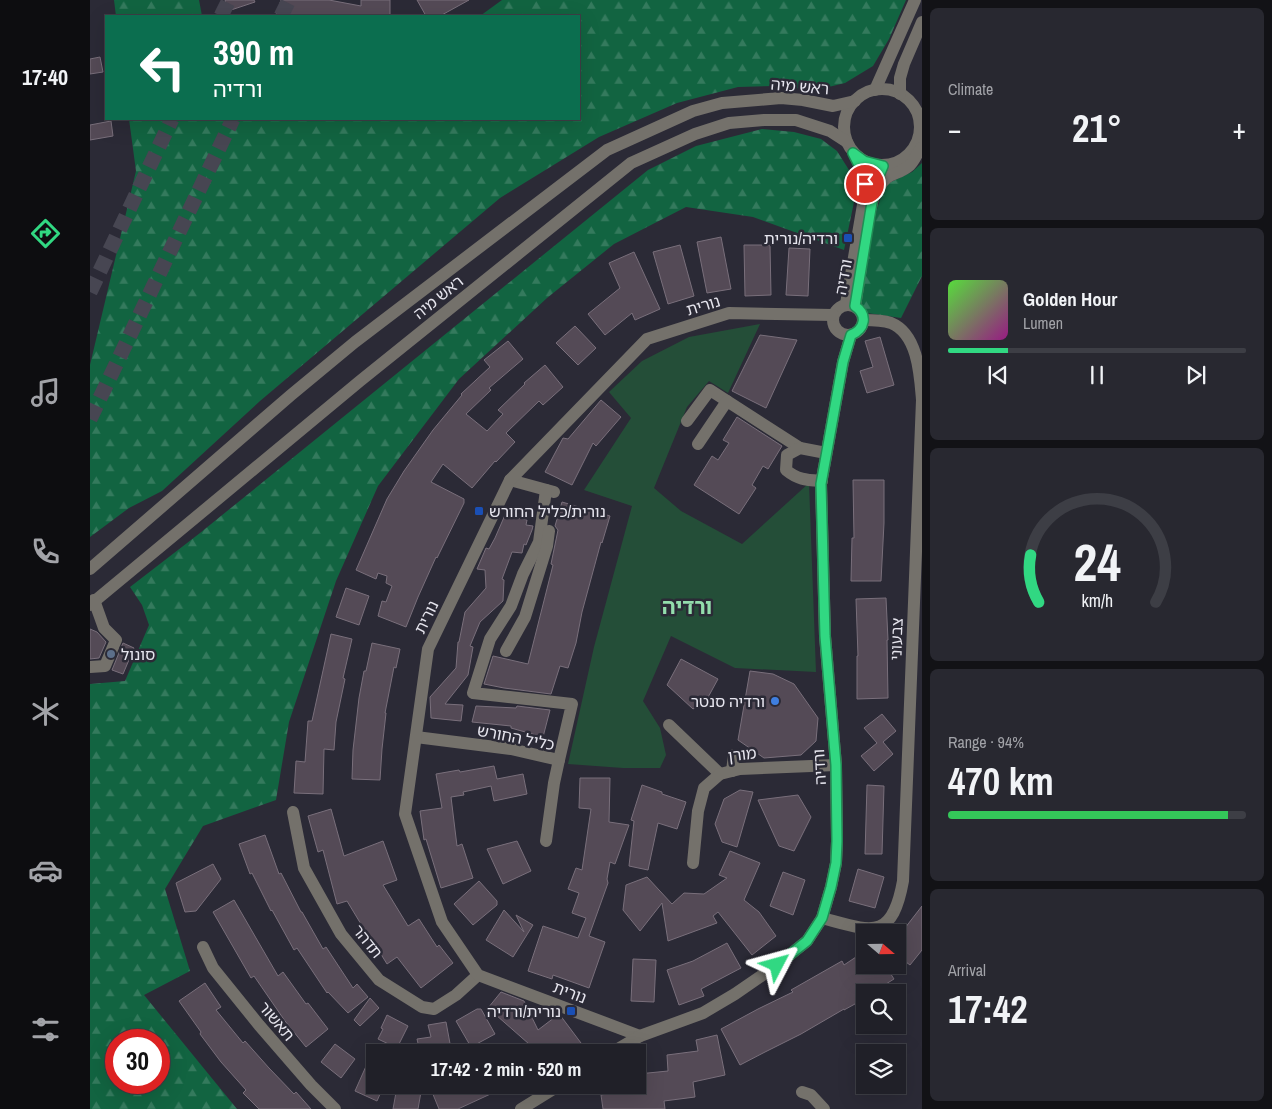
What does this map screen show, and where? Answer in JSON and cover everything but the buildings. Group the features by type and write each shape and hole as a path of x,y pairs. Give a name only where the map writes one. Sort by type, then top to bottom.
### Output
{"street":[{"path":"875,90 915,0"},
{"path":"900,94 900,78 904,64 922,22"},
{"path":"871,208 881,182 910,165 920,145 918,136 920,118 915,109 900,94 884,90 868,92 855,101 848,110 844,131 850,147 864,161 883,166 901,160 920,145"},
{"name":"ראש מיה","path":"90,569 355,342 607,150 693,111 722,103 781,98 833,106 855,101"},
{"name":"ראש מיה","path":"92,602 360,380 631,163 695,134 729,123 764,120 796,120 830,131 850,147"},
{"name":"ורדיה","path":"850,147 864,177 865,193 850,305"},
{"name":"ורדיה","path":"850,305 878,178 883,166"},
{"path":"850,305 861,312 863,320 860,330 846,334 833,326 833,315 838,308 850,305"},
{"name":"נורית","path":"640,1036 478,975 442,922 406,814 428,649 510,480 647,339 730,313 833,315"},
{"name":"צבעוני","path":"822,918 862,929 882,927 889,920 895,909 900,897 903,881 922,400 920,371 911,343 904,333 892,324 863,320"},
{"name":"ורדיה","path":"626,1044 640,1036 703,1013 735,994 777,965 807,941 822,918 836,863 837,841 836,765 825,636 822,481 843,362 846,334"},
{"path":"687,421 710,390 800,448 826,453"},
{"path":"698,444 727,401"},
{"path":"800,448 787,456 786,470 794,477 822,481"},
{"path":"506,651 525,617 547,546 554,492 510,480"},
{"path":"546,490 539,542 523,574 511,606 490,639 473,692 572,704 558,760"},
{"path":"90,668 104,666 116,640 104,628 92,602"},
{"path":"668,725 726,772 734,755"},
{"name":"כליל החורש","path":"416,737 511,749 558,760 546,841"},
{"name":"מורן","path":"693,863 698,811 704,788 726,772 740,769 836,765"},
{"name":"תדהר","path":"293,812 304,868 340,934 379,980 422,1007 434,1009 456,995 478,975"},
{"name":"תאשור","path":"203,947 213,968 259,1025 311,1085 335,1109"},
{"path":"802,1092 811,1095 824,1109"},
{"path":"521,1109 545,1094"}],"green space":[{"path":"114,0 199,0 202,15 116,15"},
{"path":"502,0 906,0 889,39 873,66 845,83 816,90 775,86 738,87 677,103 599,137 500,198 260,401 162,491 129,508 90,537 90,365 136,171 129,120 580,120 580,15 481,15"},
{"path":"762,129 794,132 821,139 837,151 849,170 854,202 844,250 753,217 686,207 614,244 547,298 459,379 378,486 336,581 289,722 276,800 203,826 165,889 190,971 144,995 237,1109 90,1109 90,684 125,681 149,625 142,605 130,587 200,533 648,170 696,146"},
{"path":"922,163 922,276 901,318 867,313 860,300 877,209 882,194 885,186 912,172"},
{"path":"760,324 728,393 709,381 687,407 654,488 681,511 742,544 809,483 816,672 735,668 671,636 643,701 660,728 666,755 660,768 623,768 568,764 594,647 632,506 584,490 631,418 609,392 642,361 689,337"}],"tunnel":[{"path":"222,15 229,0"},
{"path":"282,15 289,0"},
{"path":"90,292 172,120"},
{"path":"90,419 233,120"}],"place":[{"name":"ורדיה/נורית","path":"848,238"},
{"name":"נורית/כליל החורש","path":"479,511"},
{"name":"סונול","path":"111,654"},
{"name":"ורדיה סנטר","path":"775,701"},
{"name":"נורית/ורדיה","path":"571,1011"}],"district":[{"name":"ורדיה","path":"687,607"}],"route":[{"path":"777,965 807,941 822,918 836,863 836,765 825,636 821,484 843,362 851,335 860,330 863,320 861,312 855,306 874,190 883,166 864,161 853,153 864,177 865,184"}]}
